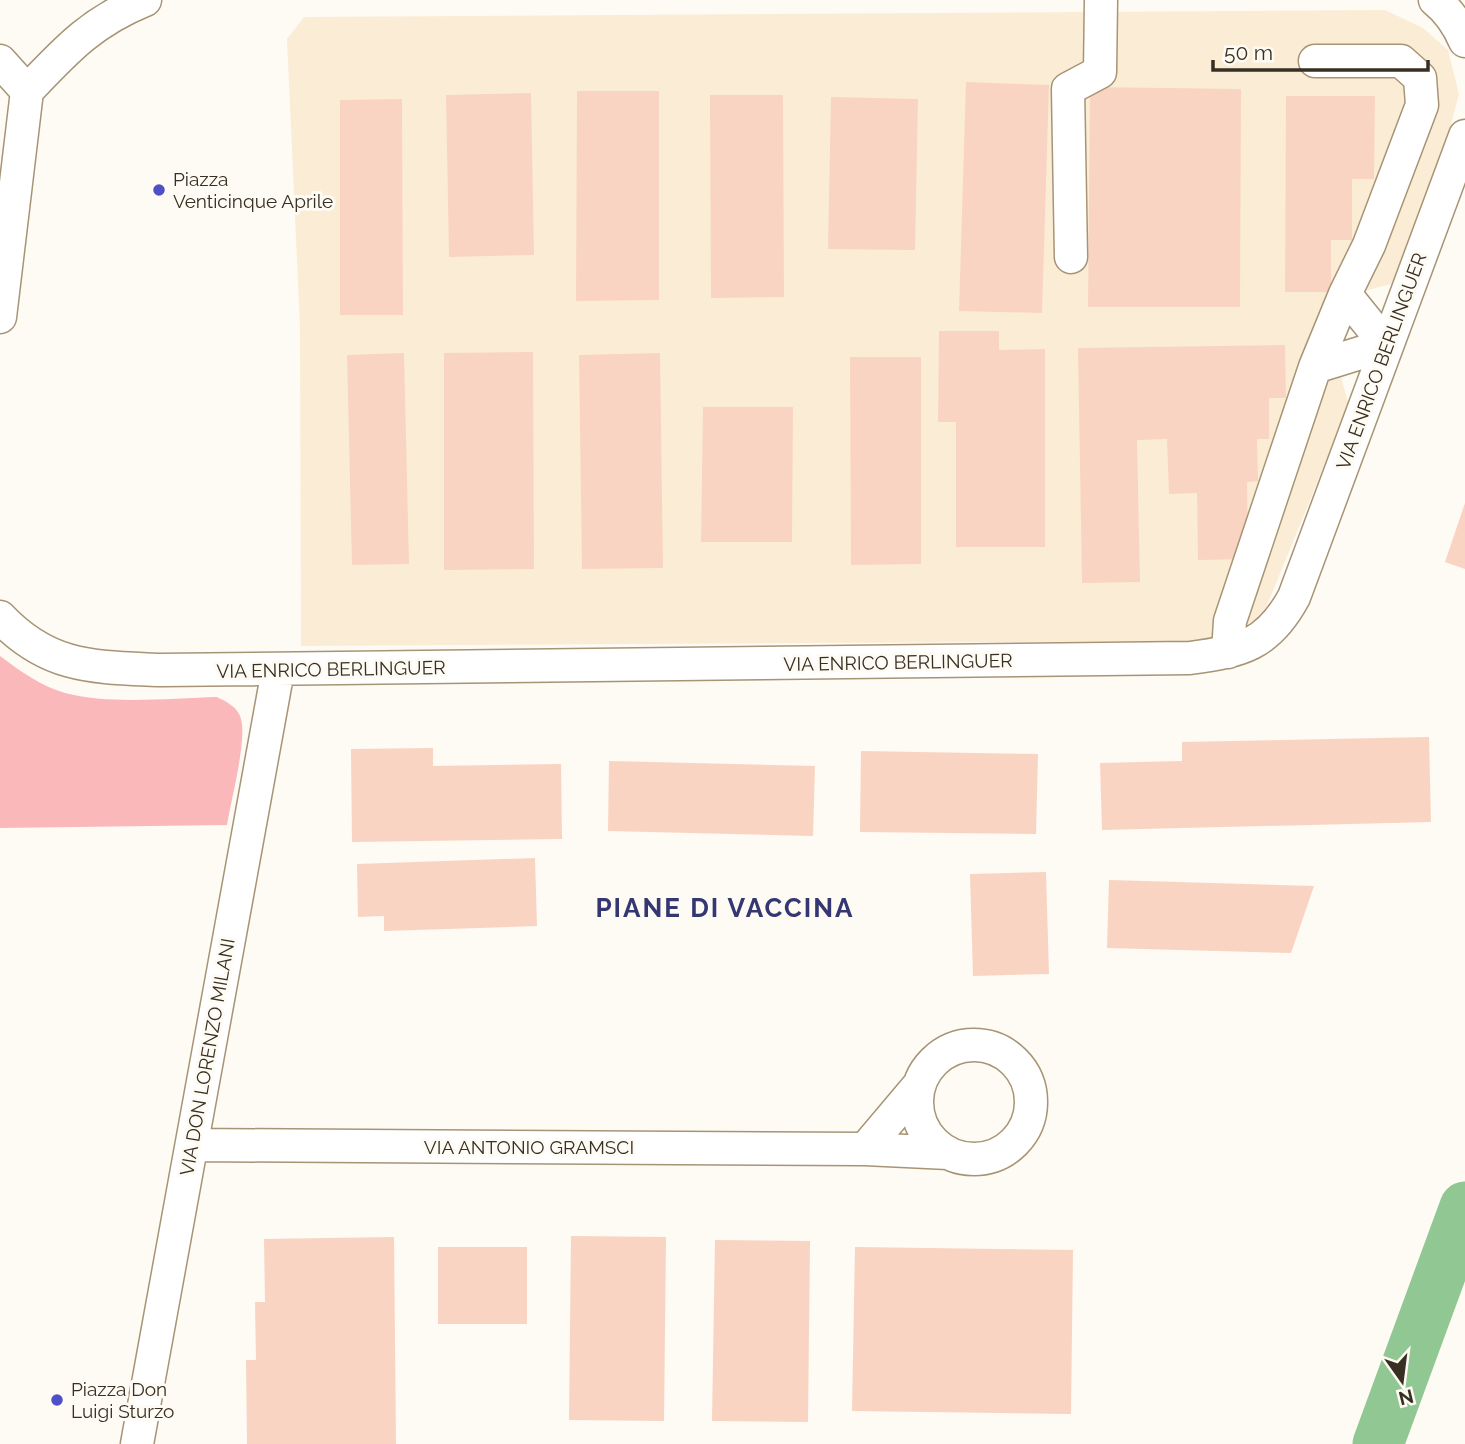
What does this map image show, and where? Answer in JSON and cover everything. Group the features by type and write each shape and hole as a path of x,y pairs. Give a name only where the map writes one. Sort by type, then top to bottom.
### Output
{"street":[{"path":"0,317 27,91 73,43 116,12 145,0"},
{"path":"1071,257 1068,89 1100,72 1101,0"},
{"path":"1435,0 1457,24 1465,41"},
{"path":"0,61 27,91"},
{"path":"1228,652 1230,621 1315,367 1345,294 1369,246 1422,105 1420,78 1401,61 1315,61"},
{"name":"VIA ENRICO BERLINGUER","path":"0,618 21,638 43,652 61,659 89,666 161,670 1190,658 1251,645 1277,625 1294,597 1465,136"},
{"path":"1315,367 1386,345 1345,294"},
{"name":"VIA DON LORENZO MILANI","path":"137,1444 278,670"},
{"name":"VIA ANTONIO GRAMSCI","path":"192,1145 865,1149 948,1153 967,1159 987,1158 1005,1150 1020,1136 1029,1118 1031,1098 1027,1079 1016,1063 1000,1050 981,1045 961,1046 943,1054 928,1067 919,1085 865,1149"},
{"path":"919,1085 916,1101 918,1117 929,1138 948,1153"}],"shaded area":[{"path":"1385,10 1423,28 1448,50 1459,94 1411,279 1360,292 1336,360 1349,405 1263,615 1217,643 1178,641 301,646 300,327 287,39 304,17"},
{"path":"0,656 39,682 82,697 121,700 217,697 232,705 241,719 242,741 227,825 0,828"}],"building":[{"path":"966,82 1049,85 1042,313 959,311"},
{"path":"1090,87 1241,89 1240,307 1088,307"},
{"path":"577,91 659,91 659,300 576,301"},
{"path":"531,93 534,255 449,257 446,95"},
{"path":"710,95 783,95 784,297 711,298"},
{"path":"1286,96 1375,96 1374,179 1352,179 1352,240 1331,240 1331,292 1285,292"},
{"path":"831,97 918,99 915,250 828,249"},
{"path":"402,99 403,315 340,315 340,100"},
{"path":"939,331 999,331 999,350 1045,349 1045,547 956,547 956,422 938,422"},
{"path":"1285,345 1286,398 1269,398 1269,439 1257,439 1258,481 1247,482 1248,559 1198,560 1197,493 1169,494 1167,439 1137,440 1140,582 1082,583 1078,348"},
{"path":"533,352 534,569 444,570 444,353"},
{"path":"404,353 409,564 352,565 347,355"},
{"path":"660,353 663,568 582,569 579,355"},
{"path":"850,357 921,357 921,564 851,565"},
{"path":"703,407 793,407 792,542 701,542"},
{"path":"1465,503 1465,569 1445,562"},
{"path":"1429,737 1431,822 1102,830 1100,763 1182,761 1182,742"},
{"path":"433,748 433,766 561,764 562,839 352,842 351,749"},
{"path":"861,751 1038,754 1036,834 860,832"},
{"path":"609,761 815,766 813,836 608,831"},
{"path":"535,858 537,926 384,931 384,916 358,917 357,864"},
{"path":"1046,872 1049,974 973,976 970,874"},
{"path":"1109,880 1314,886 1291,953 1107,948"},
{"path":"571,1236 666,1237 664,1421 569,1420"},
{"path":"394,1237 396,1444 247,1444 246,1360 256,1360 255,1302 265,1302 264,1239"},
{"path":"715,1240 810,1241 808,1422 712,1421"},
{"path":"438,1247 527,1247 527,1324 438,1324"},
{"path":"855,1247 1073,1250 1071,1414 852,1411"}],"waterway":[{"path":"1378,1444 1465,1207"}],"place":[{"name":"Piazza Venticinque Aprile","path":"159,190"},
{"name":"Piazza Don Luigi Sturzo","path":"57,1400"}],"district":[{"name":"PIANE DI VACCINA","path":"725,908"}]}
